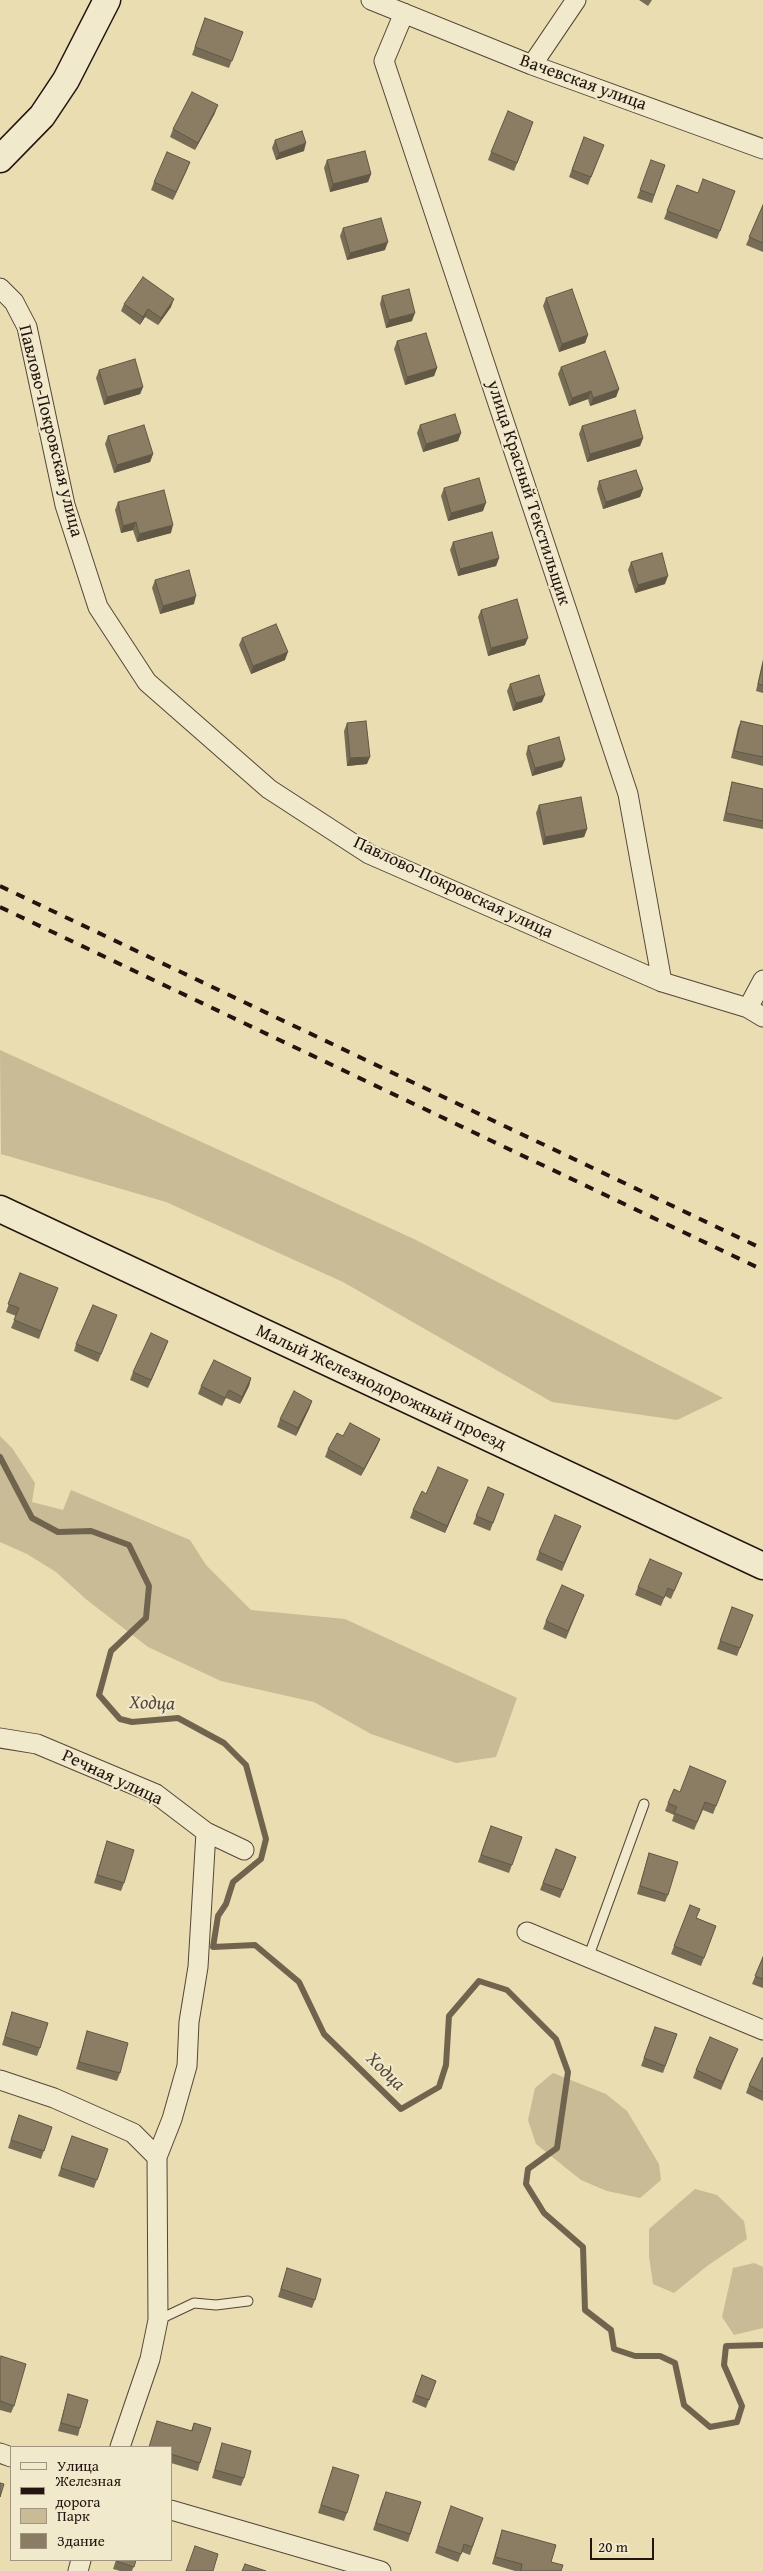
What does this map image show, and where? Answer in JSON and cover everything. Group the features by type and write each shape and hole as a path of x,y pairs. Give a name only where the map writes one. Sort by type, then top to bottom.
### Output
{"street":[{"path":"0,159 42,116 66,80 107,0"},
{"name":"Вачевская улица","path":"371,0 532,65 763,149"},
{"path":"532,65 576,0"},
{"name":"улица Красный Текстильщик","path":"404,13 384,61 628,794 662,982"},
{"name":"Павлово-Покровская улица","path":"0,288 14,302 28,327 65,505 98,607 147,682 269,790 369,854 662,982 756,1013"},
{"path":"756,1013 763,980"},
{"name":"Малый Железнодорожный проезд","path":"0,1209 404,1400 763,1566"},
{"name":"Речная улица","path":"0,1738 37,1744 156,1794 206,1832 244,1850"},
{"path":"120,2446 150,2359 158,2320 157,2157 172,2119 187,2066 189,2022 198,1967 206,1832"},
{"path":"526,1932 763,2030"},
{"path":"0,2080 54,2098 133,2133 157,2157"},
{"path":"172,2510 381,2571"}],"lane":[{"path":"588,1958 644,1804"},
{"path":"158,2320 194,2303 216,2305 248,2301"}],"green space":[{"path":"0,1050 414,1239 723,1398 677,1420 552,1402 343,1282 166,1202 1,1154"},
{"path":"0,1436 12,1448 35,1483 32,1502 63,1510 71,1490 190,1540 206,1565 251,1610 345,1619 517,1698 496,1757 456,1763 371,1734 314,1702 221,1681 148,1647 87,1600 56,1572 27,1554 0,1542"},
{"path":"553,2073 606,2094 627,2111 659,2164 661,2180 640,2198 607,2191 581,2180 536,2144 528,2120 535,2088"},
{"path":"695,2189 717,2195 744,2221 747,2239 707,2266 674,2293 653,2284 649,2256 649,2229"},
{"path":"754,2263 763,2267 763,2328 734,2335 722,2317 733,2268"}],"building":[{"path":"205,18 243,32 232,61 195,47"},
{"path":"192,92 218,105 198,143 173,129"},
{"path":"508,111 533,122 517,163 491,152"},
{"path":"302,131 306,143 279,153 275,140"},
{"path":"584,137 604,145 591,177 572,170"},
{"path":"365,151 371,174 333,184 327,160"},
{"path":"167,152 190,162 176,192 154,182"},
{"path":"651,160 665,165 654,195 640,190"},
{"path":"703,179 735,191 720,231 667,211 677,185 698,193"},
{"path":"763,205 763,243 749,237"},
{"path":"381,218 388,242 350,253 343,228"},
{"path":"143,277 174,299 161,318 148,309 143,317 124,304"},
{"path":"409,289 415,313 389,320 382,296"},
{"path":"572,289 588,335 562,344 546,298"},
{"path":"426,333 437,368 407,377 397,341"},
{"path":"605,351 619,389 593,398 591,391 572,398 561,367"},
{"path":"135,359 143,387 107,397 99,370"},
{"path":"635,410 643,438 590,454 582,426"},
{"path":"455,414 461,433 426,444 420,425"},
{"path":"144,425 153,454 117,465 108,436"},
{"path":"636,470 643,489 606,502 599,481"},
{"path":"479,478 486,503 451,513 444,488"},
{"path":"164,490 173,525 139,534 136,522 123,526 118,502"},
{"path":"492,532 499,558 460,569 453,542"},
{"path":"662,553 668,576 638,585 631,562"},
{"path":"189,570 196,596 163,606 155,580"},
{"path":"517,599 528,638 491,648 481,610"},
{"path":"276,624 288,652 253,666 242,638"},
{"path":"763,663 763,685 758,684"},
{"path":"539,675 545,695 516,703 510,684"},
{"path":"366,721 370,757 350,758 347,723"},
{"path":"741,721 763,726 763,757 734,751"},
{"path":"559,737 565,760 535,768 528,746"},
{"path":"732,782 763,789 763,821 726,813"},
{"path":"581,797 587,829 545,837 539,805"},
{"path":"20,1273 58,1288 41,1331 14,1320 19,1308 8,1304"},
{"path":"93,1305 117,1315 101,1354 76,1344"},
{"path":"151,1333 168,1341 151,1380 133,1372"},
{"path":"214,1360 251,1378 242,1397 229,1390 225,1398 201,1386"},
{"path":"294,1391 312,1401 298,1428 280,1419"},
{"path":"350,1423 380,1439 364,1469 328,1449 337,1433 343,1436"},
{"path":"438,1467 468,1480 447,1526 413,1510 422,1491 426,1494"},
{"path":"488,1487 504,1494 493,1523 476,1516"},
{"path":"555,1515 581,1526 564,1563 539,1552"},
{"path":"650,1559 682,1573 674,1591 668,1588 664,1598 638,1587"},
{"path":"562,1585 584,1595 568,1631 546,1621"},
{"path":"732,1607 753,1615 740,1648 720,1641"},
{"path":"690,1766 726,1781 716,1806 705,1802 697,1822 674,1813 677,1807 668,1803 674,1789 680,1792"},
{"path":"491,1826 522,1837 512,1865 481,1855"},
{"path":"107,1841 134,1850 124,1883 97,1875"},
{"path":"556,1849 576,1857 563,1890 543,1883"},
{"path":"649,1853 678,1862 668,1895 640,1886"},
{"path":"690,1905 700,1909 696,1918 716,1926 704,1958 674,1946"},
{"path":"763,1957 763,1979 755,1976"},
{"path":"12,2012 48,2023 40,2048 5,2037"},
{"path":"655,2027 677,2034 665,2066 644,2058"},
{"path":"87,2031 128,2043 120,2073 79,2062"},
{"path":"710,2037 738,2049 723,2082 696,2070"},
{"path":"763,2058 763,2092 749,2085"},
{"path":"19,2115 52,2127 44,2151 11,2140"},
{"path":"72,2136 108,2149 97,2180 61,2168"},
{"path":"287,2268 321,2279 315,2300 281,2289"},
{"path":"1,2356 26,2364 14,2406 0,2401"},
{"path":"422,2375 436,2381 429,2400 415,2395"},
{"path":"68,2394 88,2400 80,2428 61,2423"},
{"path":"157,2421 192,2431 194,2423 211,2428 200,2463 172,2454 172,2446 149,2446"},
{"path":"222,2443 251,2451 244,2478 215,2470"},
{"path":"333,2467 359,2475 347,2513 321,2505"},
{"path":"0,2483 4,2484 0,2497"},
{"path":"386,2492 421,2502 410,2534 376,2523"},
{"path":"451,2506 483,2518 472,2547 464,2544 461,2554 438,2546"},
{"path":"502,2530 556,2545 551,2562 563,2565 561,2571 521,2571 522,2564 495,2557"},
{"path":"195,2546 218,2554 213,2571 186,2571"},
{"path":"116,2561 136,2561 134,2567"},
{"path":"245,2564 266,2571 242,2571"}],"waterway":[{"name":"Ходца","path":"0,1457 32,1518 58,1532 91,1531 129,1545 149,1586 146,1618 111,1651 99,1695 120,1719 132,1722 178,1718 224,1743 246,1765 266,1839 261,1859 233,1882 226,1904 218,1916 213,1947 255,1945 299,1982 324,2034 401,2109 439,2087 446,2065 449,2016 479,1981 507,1990 556,2039 568,2072 557,2148 528,2169 526,2184 544,2213 583,2247 585,2310 611,2330 614,2349 635,2356 660,2356 675,2363 684,2405 710,2427 737,2422 742,2406 724,2365 726,2346 763,2345"}],"railway":[{"path":"0,886 763,1249"},
{"path":"0,907 763,1270"}]}
